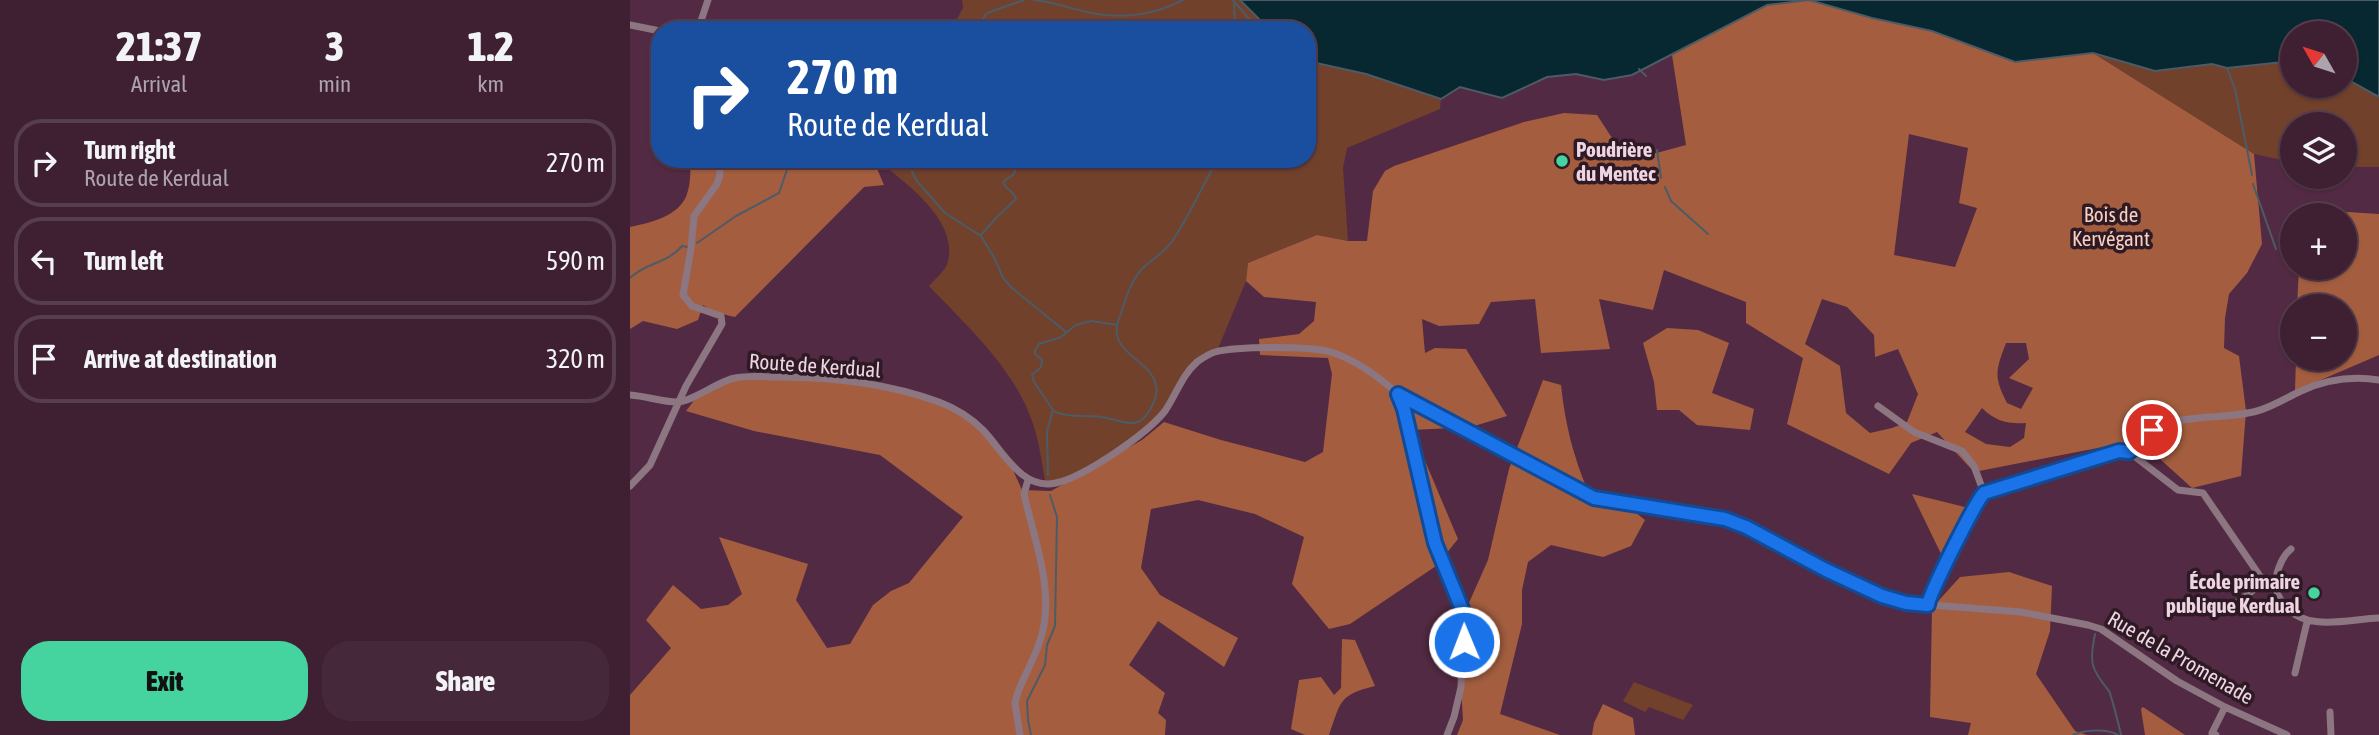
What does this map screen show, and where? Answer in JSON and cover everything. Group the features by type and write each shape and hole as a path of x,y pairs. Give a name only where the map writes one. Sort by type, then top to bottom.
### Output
{"street":[{"path":"703,21 708,0"},
{"path":"630,25 651,29"},
{"path":"630,486 650,465 691,377 722,324 721,316 692,306 682,295 694,216 717,184 720,168"},
{"path":"1020,735 1015,703 1042,635 1046,614 1045,582 1024,494 1028,480 1046,485 1054,484 1116,452 1147,430 1166,409 1195,364 1217,351 1310,347 1334,353 1372,373 1398,394 1594,498 1725,519 1882,596 1906,603 1928,605 1932,590 1984,493 2119,451 2129,452 2178,490 2203,493 2264,582 2275,585"},
{"name":"Route de Kerdual","path":"679,402 737,377 802,377 863,382 895,388 943,403 965,415 982,429 1028,480"},
{"path":"2129,452 2152,430 2168,422 2251,413 2334,381 2366,378 2379,380"},
{"path":"1398,394 1404,409 1435,543 1464,614 1461,687 1447,735"},
{"path":"630,395 679,402"},
{"path":"1878,406 1914,432 1962,451 1974,466 1984,493"},
{"path":"2291,549 2283,556 2275,585 2281,602 2295,617 2307,622 2379,618"},
{"path":"2195,604 2218,609 2231,607 2264,582"},
{"name":"Rue de la Promenade","path":"1928,605 2021,612 2088,625 2121,641 2154,666 2225,707 2287,735"},
{"path":"2295,673 2307,622"},
{"path":"2216,735 2212,733 2225,707"},
{"path":"2330,712 2332,735"}],"shaded area":[{"path":"962,0 1240,0 1261,21 956,21 963,8"},
{"path":"2093,53 2155,71 2212,64 2227,68 2280,62 2280,98 2357,98 2357,85 2379,97 2379,167 2357,167 2357,112 2280,112 2280,159 2254,154"},
{"path":"1316,63 1366,74 1441,99 1440,109 1347,148 1343,168 1348,241 1317,235 1248,263 1246,281 1217,351 1195,364 1147,430 1068,479 1046,485 1034,427 1016,387 990,351 929,286 947,264 949,246 937,216 914,190 887,168 1316,168"},
{"path":"1634,682 1693,705 1683,720 1649,707 1645,712 1623,701"}],"green space":[{"name":"Bois de Kervégant","path":"1809,0 1932,31 2015,62 2093,53 2254,154 2262,244 2247,273 2229,294 2225,318 2224,348 2239,356 2246,411 2241,476 2192,488 2139,440 1974,472 1937,432 1911,443 1889,474 1787,424 1803,358 1746,323 1746,302 1664,270 1653,310 1599,299 1610,349 1541,353 1535,299 1491,302 1479,324 1439,326 1422,319 1425,353 1435,348 1466,349 1507,416 1471,427 1412,430 1458,539 1436,566 1350,624 1329,629 1292,584 1304,537 1255,514 1198,500 1151,509 1141,568 1160,595 1238,638 1224,667 1158,621 1129,665 1165,693 1158,713 1166,720 1165,735 630,735 630,695 671,648 646,620 673,585 701,609 728,605 742,594 719,537 808,564 796,600 827,648 850,644 873,605 891,591 909,583 963,517 880,455 754,431 686,411 699,394 729,379 802,377 895,388 965,415 1008,459 1022,490 1051,491 1142,440 1164,422 1305,462 1323,452 1332,374 1328,358 1260,355 1259,339 1299,334 1314,321 1316,302 1264,297 1246,281 1248,263 1317,235 1348,241 1367,241 1373,191 1385,171 1524,122 1564,113 1597,115 1627,161 1686,145 1672,55 1767,5","holes":["1909,134 1968,148 1959,203 1977,208 1955,267 1894,255","1822,299 1847,307 1874,335 1875,357 1898,349 1918,394 1907,422 1870,433 1846,413 1840,366 1805,344","2006,343 2026,343 2029,359 2009,378 2033,388 2021,409 2007,403 1998,379 1998,367","1982,408 2002,421 2026,423 2024,438 2010,447 1986,444 1965,432"]},
{"path":"691,168 877,168 884,185 864,187 735,317 713,312 703,305 698,320 677,329 643,321 630,329 630,227 655,221 678,208 683,202 690,181"},
{"path":"2357,213 2379,214 2379,355 2357,364 2357,294 2298,294 2298,280 2357,280"},
{"path":"1667,328 1698,330 1729,343 1712,393 1754,409 1750,430 1697,425 1679,410 1657,410 1654,382 1643,343"},
{"path":"2296,371 2342,371 2295,391"},
{"path":"1543,380 1561,385 1570,439 1588,491 1630,508 1645,520 1631,546 1603,557 1551,545 1528,562 1522,590 1522,624 1500,714 1560,735 1457,735 1463,720 1461,687 1464,614 1488,560 1509,469"},
{"path":"1912,494 1973,509 1944,560"},
{"path":"2009,572 2052,586 2050,631 2036,674 2075,731 2087,735 1968,735 1971,723 1930,717 1932,608 1960,577"},
{"path":"1342,639 1355,640 1375,686 1347,697 1339,707 1329,735 1305,735 1291,729 1299,680 1321,677 1334,695 1341,688"},
{"path":"1603,704 1633,718 1635,735 1592,735 1594,723"},
{"path":"2143,707 2185,735 2145,735 2141,709"}],"water":[{"path":"1240,0 1809,0 1767,5 1632,75 1604,80 1576,74 1547,77 1502,98 1460,87 1441,99 1366,74 1316,63 1316,21 1261,21"},
{"path":"1809,0 2379,0 2379,97 2357,85 2357,21 2280,21 2280,62 2227,68 2212,64 2155,71 2093,53 2015,62 1932,31"}],"waterway":[{"path":"981,21 987,13 1024,0"},
{"path":"1034,0 1112,16 1136,15 1183,0"},
{"path":"1233,0 1249,21"},
{"path":"1234,4 1235,21"},
{"path":"2227,68 2235,89 2252,175"},
{"path":"1639,69 1646,76"},
{"path":"1657,150 1661,178"},
{"path":"697,243 736,216 779,193 788,168"},
{"path":"884,168 903,168"},
{"path":"910,168 916,180 945,213 981,236 1003,278 1012,288 1066,332"},
{"path":"981,235 1016,199 1003,182 1014,174 1016,168"},
{"path":"1069,168 1075,168"},
{"path":"1048,475 1047,431 1053,410 1034,382 1032,375 1041,367 1042,360 1035,354 1035,350 1039,344 1061,337 1076,325 1091,321 1117,325 1135,278 1173,240 1213,168"},
{"path":"2253,184 2276,249"},
{"path":"1665,187 1671,201 1708,234"},
{"path":"630,278 642,269 670,256 682,246 688,247"},
{"path":"1053,411 1065,415 1101,417 1130,423 1136,423 1147,415 1155,399 1156,386 1148,370 1120,344 1117,325"},
{"path":"1031,735 1027,701 1045,665 1047,645 1055,626 1057,517 1050,495"},
{"path":"2095,634 2093,665 2109,691 2121,735"},
{"path":"2073,735 2096,730 2118,735"}],"place":[{"name":"Poudrière du Mentec","path":"1562,161"},
{"name":"École primaire publique Kerdual","path":"2314,593"}],"route":[{"path":"1464,642 1465,620 1462,604 1435,543 1404,409 1398,394 1594,498 1725,519 1882,596 1906,603 1928,605 1932,590 1984,493 2119,451 2129,452 2152,430"}]}
